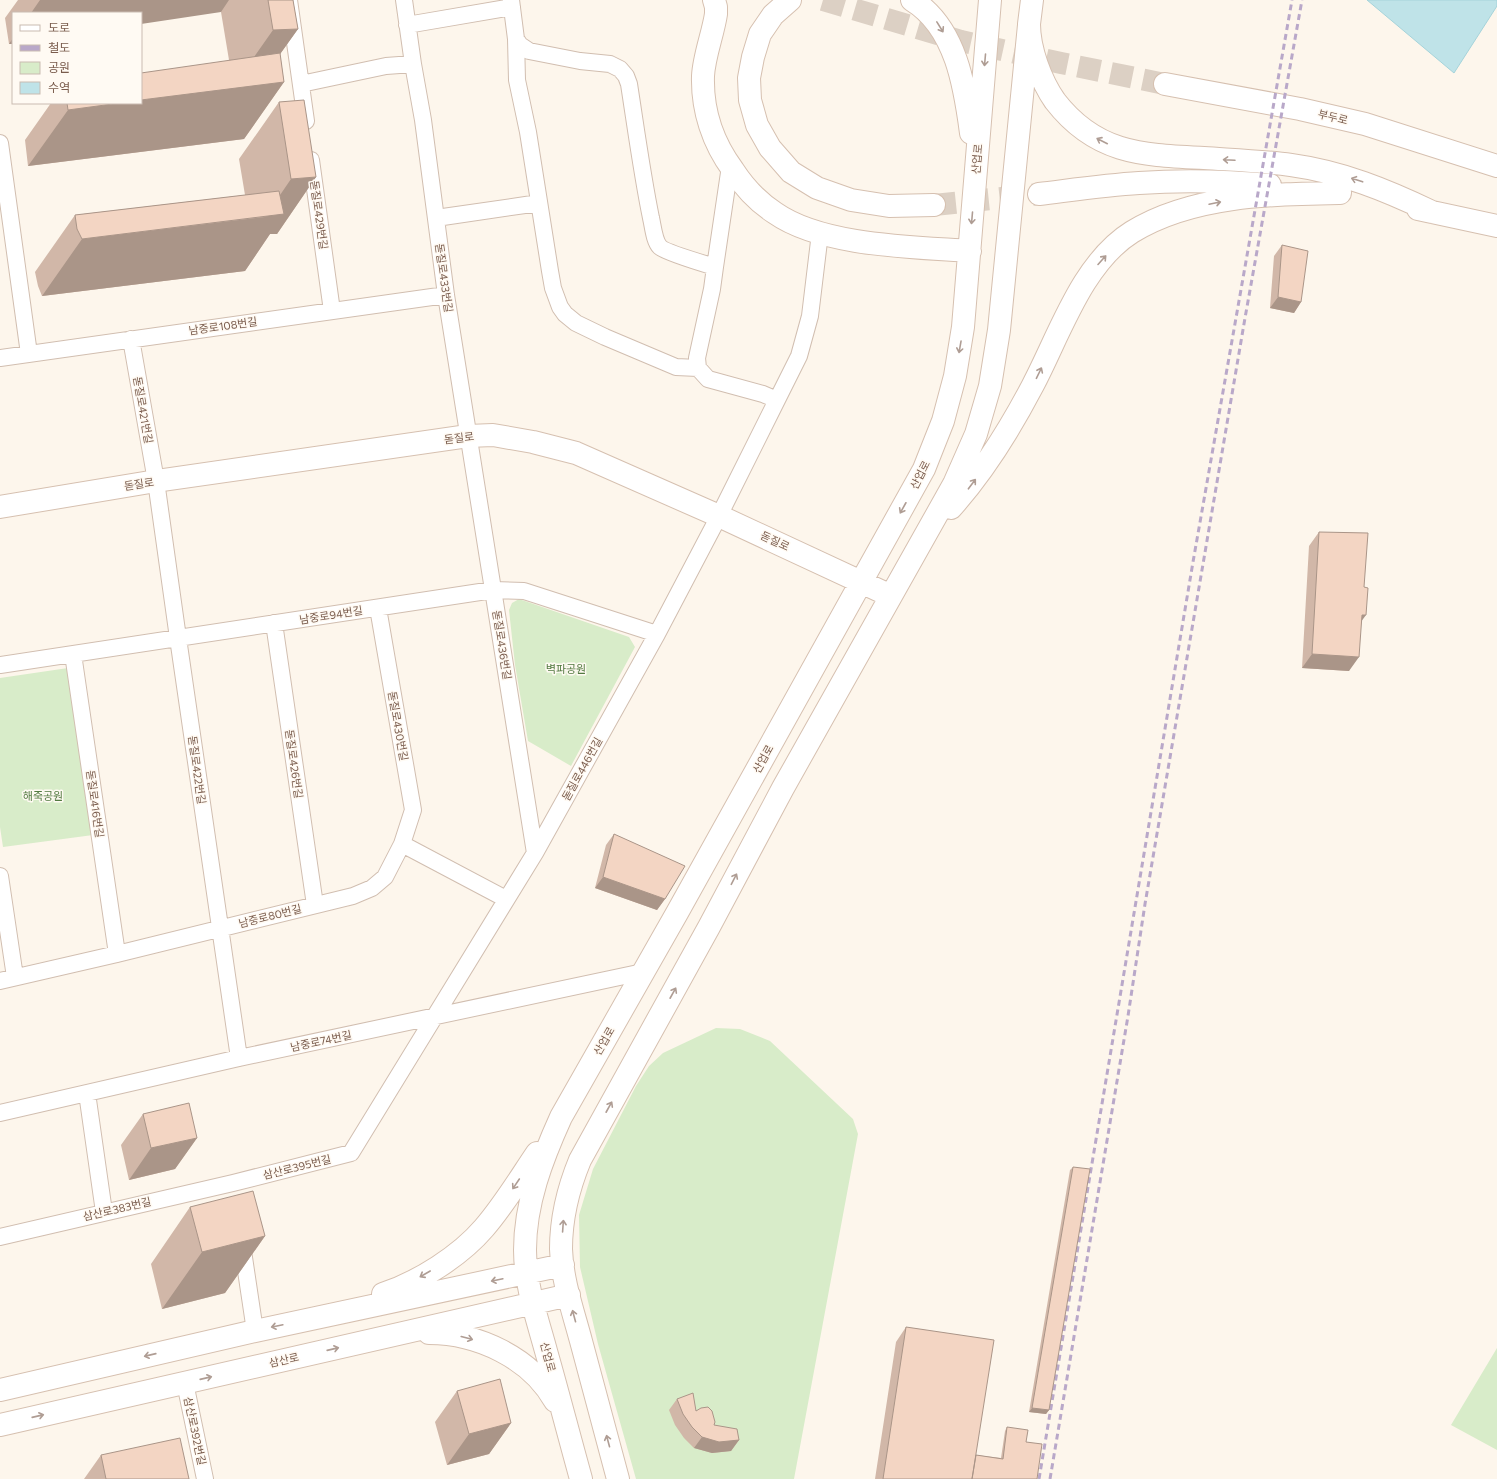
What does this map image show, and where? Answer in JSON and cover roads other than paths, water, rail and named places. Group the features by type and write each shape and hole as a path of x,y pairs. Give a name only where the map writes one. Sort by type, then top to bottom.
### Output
{"main road":[{"path":"714,0 716,14 704,75 705,104 714,138 730,166 750,192 776,214 802,228 820,233 870,243 970,251"},
{"path":"790,0 773,14 760,34 753,57 749,78 750,100 757,125 770,148 792,172 817,188 851,200 889,206 934,205"},
{"path":"912,0 920,5 935,20 948,41 956,62 969,117 975,185"},
{"name":"산업로","path":"581,1479 533,1304 527,1274 525,1250 528,1213 535,1182 544,1156 561,1117 924,469 943,421 955,376 964,327 990,0"},
{"path":"618,1479 569,1296 563,1265 561,1248 563,1218 569,1188 580,1160 709,927 779,794 954,484 976,434 990,386 999,330 1032,0"},
{"path":"1029,25 1036,64 1052,96 1074,122 1089,134 1105,142 1123,150 1147,155 1251,161 1292,165 1329,171 1362,181 1432,212"},
{"name":"부두로","path":"1165,84 1234,96 1365,124 1497,166"},
{"path":"1039,194 1139,183 1185,181 1239,183 1340,193 1381,200 1497,226"},
{"path":"926,534 970,486 989,461 1013,422 1073,302 1098,264 1114,247 1131,233 1149,223 1196,207 1254,196 1340,193"},
{"name":"돋질로","path":"0,507 156,481 468,436 493,435 533,442 576,453 719,516 891,596"},
{"path":"315,1319 392,1291 407,1284 442,1264 466,1246 484,1228 501,1207 561,1117"},
{"path":"0,1390 255,1331 527,1274 563,1265"},
{"name":"삼산로","path":"0,1425 569,1296"},
{"path":"400,1334 436,1333 454,1335 475,1340 504,1353 527,1368 541,1382 554,1398 564,1417"}],"street":[{"name":"돋질로429번길","path":"289,0 332,311"},
{"name":"돋질로433번길","path":"404,0 423,120 446,295 468,436"},
{"path":"408,25 511,3 516,39 517,80 528,132 553,288 557,300 565,314 576,323 605,337 676,367 698,368"},
{"path":"516,39 520,45 529,51 580,61 610,64 620,69 626,76 629,84 648,204 656,240 659,246 667,252 714,267"},
{"path":"301,84 386,66 413,64"},
{"path":"0,143 29,354"},
{"path":"730,166 714,267 712,289 697,358 698,368 708,379 763,394 777,400"},
{"path":"436,218 539,203"},
{"name":"돋질로446번길","path":"435,1017 535,853 656,634 719,516 799,356 810,316 820,233"},
{"name":"남중로108번길","path":"0,358 446,295"},
{"name":"돋질로421번길","path":"131,339 156,481"},
{"name":"돋질로436번길","path":"468,436 535,853"},
{"name":"돋질로422번길","path":"156,481 239,1058"},
{"name":"남중로94번길","path":"0,665 493,590 524,591 656,634"},
{"name":"돋질로430번길","path":"378,608 413,810 402,844"},
{"name":"돋질로426번길","path":"274,623 314,905"},
{"name":"돋질로416번길","path":"72,654 117,954"},
{"path":"402,844 506,899"},
{"name":"남중로80번길","path":"8,979 353,896 372,888 385,877 402,844"},
{"path":"0,876 8,979"},
{"name":"남중로74번길","path":"0,1113 239,1058 643,972"},
{"name":"삼산로395번길","path":"234,1190 351,1153 435,1017"},
{"path":"87,1093 104,1212"},
{"name":"삼산로383번길","path":"0,1237 104,1212 234,1190"},
{"path":"240,1229 255,1331"},
{"name":"삼산로392번길","path":"185,1383 204,1479"}],"water":[{"path":"1367,0 1497,0 1497,6 1454,73"}],"tunnel":[{"path":"823,0 961,41 1165,84"},
{"path":"934,205 1039,194"}],"railway":[{"path":"1039,1479 1193,562 1292,0"},
{"path":"1050,1479 1128,1016 1145,904 1245,318 1302,0"}],"park label":[{"name":"벽파공원","path":"566,669"},
{"name":"해죽공원","path":"43,796"}]}
